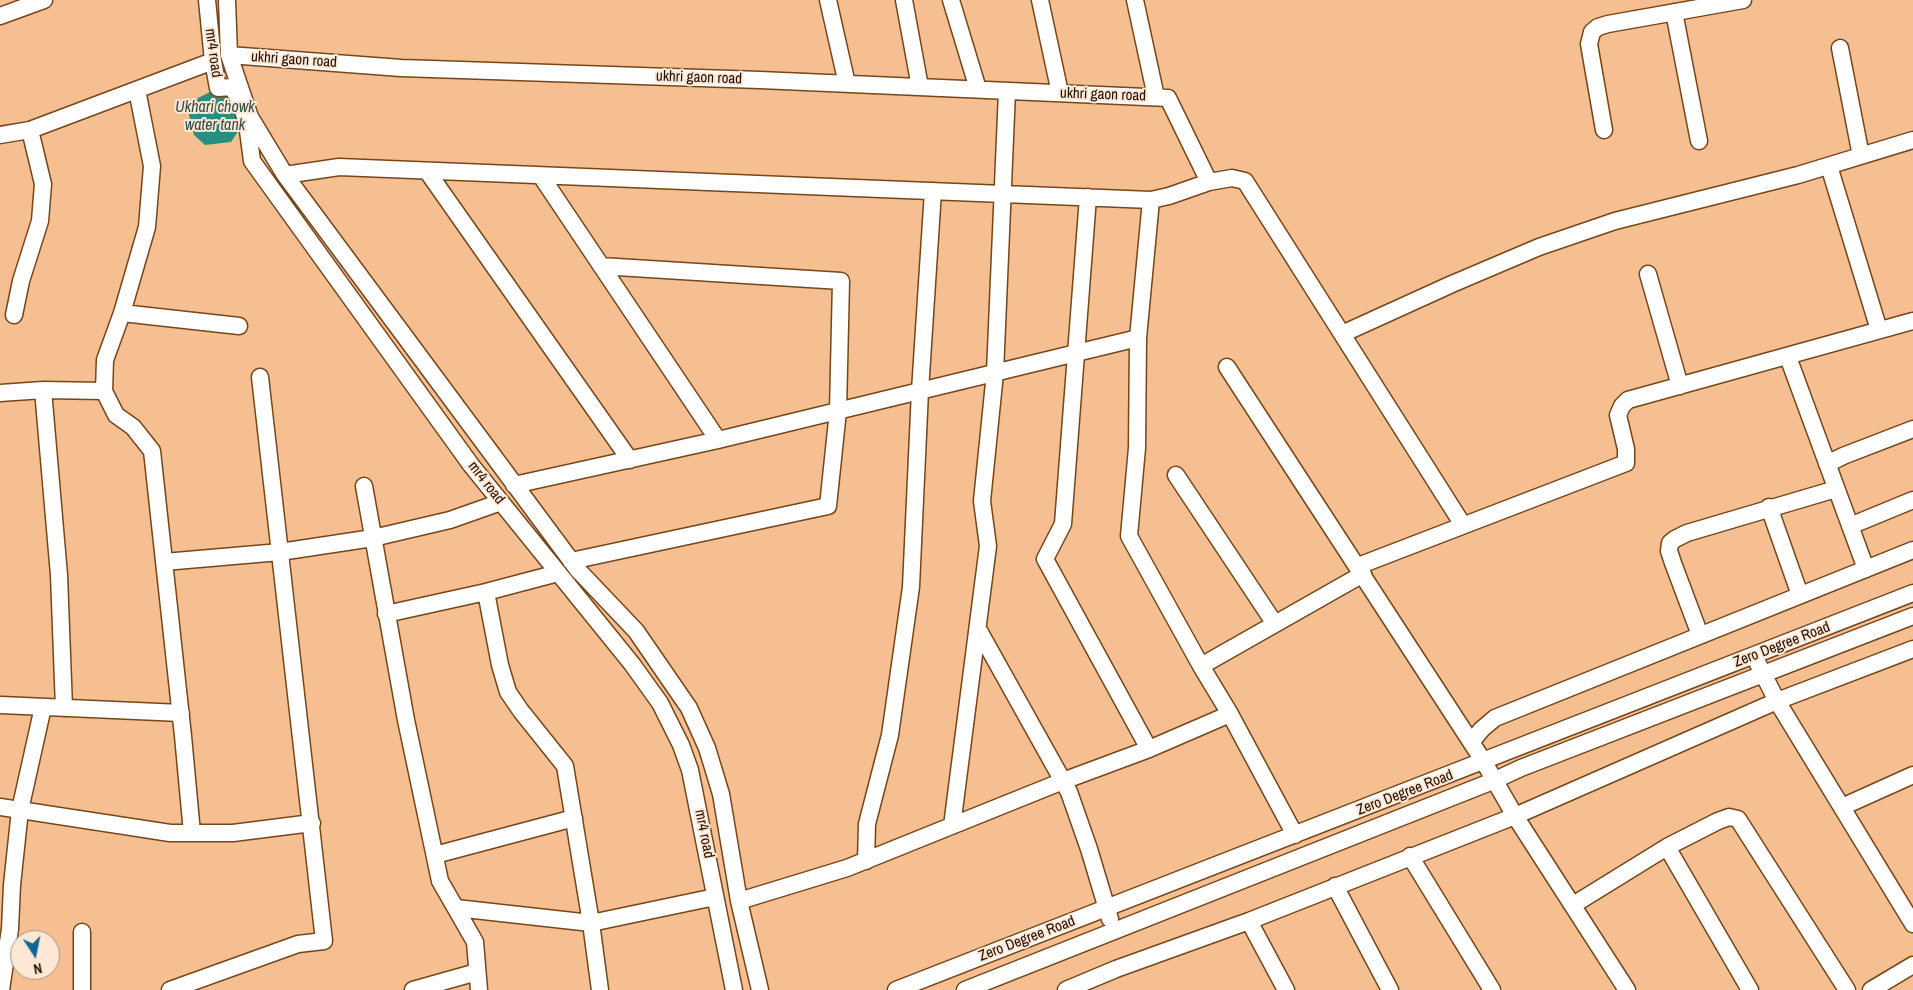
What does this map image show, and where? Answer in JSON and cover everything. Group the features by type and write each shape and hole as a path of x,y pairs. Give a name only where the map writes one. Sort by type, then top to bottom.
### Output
{"street":[{"path":"0,16 44,0"},
{"name":"mr4 road","path":"207,0 213,61 218,88 232,87 240,102 247,123 252,161 471,465 632,664 660,703 690,770 734,990"},
{"name":"mr4 road","path":"228,0 229,55 250,117 285,175 571,561 636,631 689,708 707,748 721,794 739,901 760,990"},
{"path":"828,0 847,84"},
{"path":"904,0 920,87"},
{"path":"951,0 978,89"},
{"path":"1040,0 1060,93"},
{"path":"1135,0 1162,97 1209,182"},
{"path":"1604,130 1589,44 1592,32 1598,27 1608,24 1674,12 1704,3 1742,0"},
{"path":"1674,12 1699,141"},
{"path":"1840,48 1861,156"},
{"name":"ukhri gaon road","path":"229,55 401,68 1162,97"},
{"path":"0,136 30,130 213,61"},
{"path":"137,90 152,166 147,227 122,313 105,360 104,391 116,415 133,428 152,451 181,713 192,833"},
{"path":"952,826 988,546 982,502 995,373 1007,91"},
{"path":"14,315 40,222 43,184 30,130"},
{"path":"1342,334 1452,284 1565,238 1616,221 1829,166 1913,140"},
{"path":"1829,166 1879,330"},
{"path":"285,175 339,167 1151,200 1169,196 1209,182 1232,178 1245,181 1463,525"},
{"path":"427,171 630,460"},
{"path":"541,176 718,440"},
{"path":"866,861 867,824 890,736 911,587 920,391 933,191"},
{"path":"1088,197 1063,524 1045,560 1149,749"},
{"path":"1151,200 1138,338 1137,448 1129,536 1201,666 1230,714 1295,835"},
{"path":"571,561 828,506 838,411 841,281 601,266"},
{"path":"1648,274 1680,386"},
{"path":"122,313 240,326"},
{"path":"1201,666 1275,624 1360,570 1463,525 1626,463 1626,448 1618,415 1622,406 1628,400 1913,321"},
{"path":"514,485 718,440 1138,338"},
{"path":"1788,356 1866,569"},
{"path":"1228,367 1484,762 1514,816 1627,990"},
{"path":"170,990 298,944 324,941 260,377"},
{"path":"0,393 43,390 104,391"},
{"path":"43,390 59,575 64,708"},
{"path":"1826,464 1913,429"},
{"path":"1176,475 1275,624"},
{"path":"364,486 386,614 440,881 475,942 479,990"},
{"path":"1700,634 1669,551 1670,543 1687,533 1769,507 1836,489"},
{"path":"1850,526 1913,500"},
{"path":"164,562 280,552 373,538 450,520 501,502"},
{"path":"1769,507 1800,595"},
{"path":"1471,742 1495,718 1913,550"},
{"path":"386,614 486,592 558,573"},
{"path":"486,592 500,665 508,692 520,711 565,766 600,990"},
{"name":"Zero Degree Road","path":"896,990 1913,593"},
{"name":"Zero Degree Road","path":"965,990 1493,781 1521,768 1913,616"},
{"path":"978,629 1069,792 1087,841 1113,931"},
{"path":"1066,990 1116,969 1249,921 1514,816 1777,701 1913,649"},
{"path":"1754,656 1777,701 1913,924"},
{"path":"0,706 181,713"},
{"path":"1,990 10,928 12,885 20,810 42,707"},
{"path":"739,901 866,861 1063,781 1149,749 1230,714"},
{"path":"1842,807 1913,775"},
{"path":"0,807 170,833 233,833 312,823"},
{"path":"1573,905 1667,847 1718,821 1729,817 1738,819 1847,990"},
{"path":"435,854 574,818"},
{"path":"1667,847 1750,990"},
{"path":"1410,856 1492,990"},
{"path":"1334,886 1390,990"},
{"path":"456,908 591,923 715,897"},
{"path":"1249,921 1286,990"},
{"path":"82,932 82,990"},
{"path":"1871,990 1913,964"},
{"path":"413,990 477,972"}],"water":[{"name":"Ukhari chowk water tank","path":"212,91 228,95 240,120 237,133 231,142 205,145 194,135 189,115 198,98"}]}
